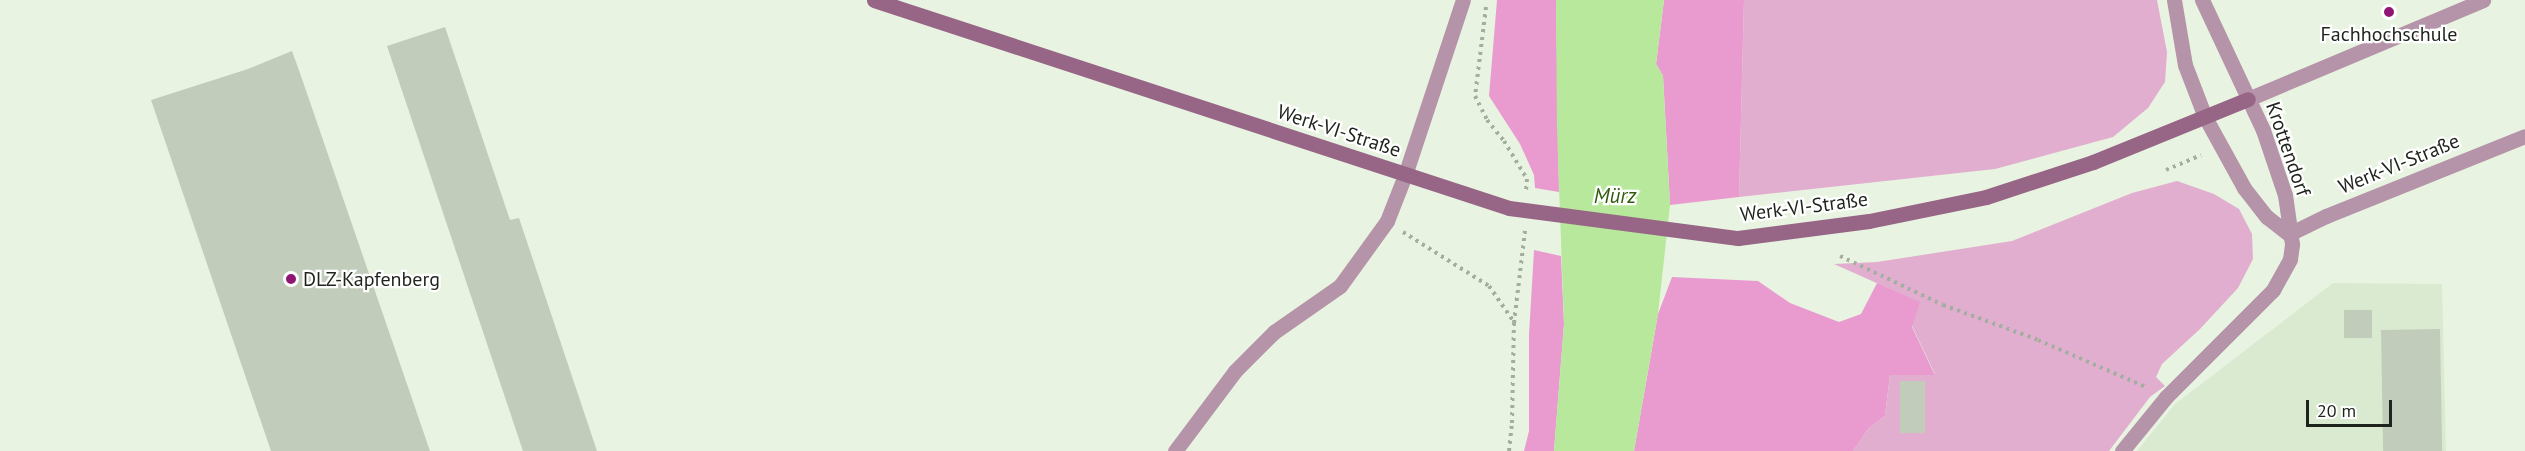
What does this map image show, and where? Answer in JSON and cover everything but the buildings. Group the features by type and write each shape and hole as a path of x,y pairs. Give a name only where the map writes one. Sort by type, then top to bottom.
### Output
{"main road":[{"name":"Werk-VI-Straße","path":"874,0 1509,208 1738,238 1869,221 1986,197 2093,162 2248,99"}],"street":[{"path":"1175,451 1235,371 1274,332 1340,286 1388,221 1463,0"},
{"path":"2174,0 2185,64 2205,117 2244,188 2266,217 2291,239"},
{"name":"Krottendorf","path":"2122,451 2166,397 2273,290 2290,259 2291,239 2285,195 2263,130 2202,0"},
{"name":"Werk-VI-Straße","path":"2248,99 2483,0"},
{"name":"Werk-VI-Straße","path":"2291,239 2326,216 2525,136"}],"path":[{"path":"1388,221 1489,286 1514,323"},
{"path":"1840,256 1943,304 2038,340 2166,397"}],"shaded area":[{"path":"1497,0 1556,0 1559,192 1535,188 1534,175 1520,144 1489,96"},
{"path":"1664,0 1744,0 1739,197 1670,205 1663,76 1656,64"},
{"path":"1744,0 2157,0 2167,52 2165,82 2148,108 2113,137 1995,169 1739,197"},
{"path":"2177,181 2214,194 2239,209 2252,234 2253,259 2238,288 2200,329 2162,364 2156,377 2165,386 2150,397 2109,451 1853,451 1869,428 1885,416 1890,375 1935,374 1912,326 1919,302 1834,264 1877,262 2012,241 2132,193"},
{"path":"1534,250 1561,256 1564,324 1554,451 1524,451 1529,431 1529,335"},
{"path":"1672,277 1758,281 1790,303 1839,322 1861,314 1877,283 1920,302 1912,327 1935,375 1890,375 1885,416 1869,428 1853,451 1634,451 1658,314"},
{"path":"2333,283 2442,284 2446,451 2137,451 2175,404"}],"water":[{"name":"Mürz","path":"1556,0 1664,0 1656,64 1663,76 1670,205 1658,314 1634,451 1554,451 1564,324 1557,130"}],"place":[{"name":"Fachhochschule","path":"2389,12"},
{"name":"DLZ-Kapfenberg","path":"291,279"}]}
